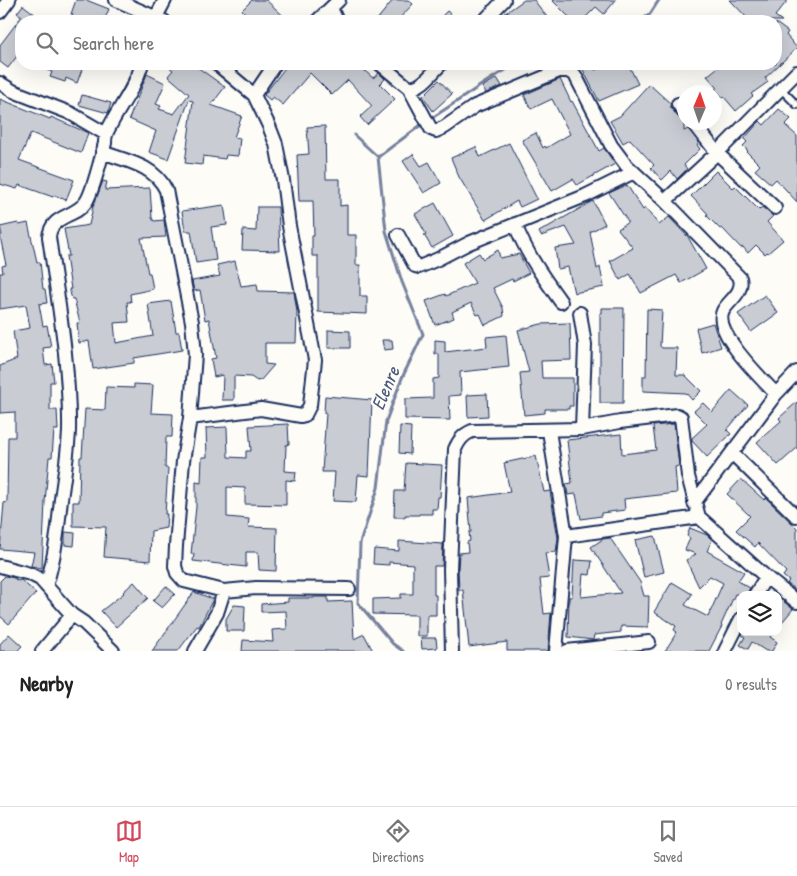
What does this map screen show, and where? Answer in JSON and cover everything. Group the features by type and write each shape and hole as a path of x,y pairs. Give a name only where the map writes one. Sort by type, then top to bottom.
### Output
{"street":[{"path":"116,0 148,15"},
{"path":"160,15 165,0"},
{"path":"490,15 504,0"},
{"path":"323,15 335,4"},
{"path":"46,586 53,564 57,541 69,432 68,397 49,237 50,229 54,223 79,210 86,203 90,195 106,134 133,89 140,70"},
{"path":"190,418 261,409 301,416 305,415 310,405 315,360 289,226 276,144 254,95 224,70"},
{"path":"254,95 271,70"},
{"path":"387,70 409,88 431,129 436,131 445,128 475,106 558,72 568,71 575,75 611,144 626,165 740,278 740,290 723,312 721,316 722,324 733,347 776,394"},
{"path":"409,88 415,88 435,70"},
{"path":"664,201 717,153 797,72"},
{"path":"0,83 13,91 70,113 106,134"},
{"path":"699,130 717,153 775,208"},
{"path":"102,152 148,169 156,174 166,190 192,322 195,355 190,418 183,461 175,566 177,573 184,581 224,591 256,588 348,589"},
{"path":"398,236 415,266 419,267 469,243 585,196 634,172"},
{"path":"515,224 522,244 561,302"},
{"path":"580,313 585,345 582,429"},
{"path":"694,503 776,394 797,372"},
{"path":"452,651 450,569 455,449 458,441 465,434 472,431 582,429 671,415 681,417 688,476 699,517 797,602"},
{"path":"549,431 566,536 556,651"},
{"path":"732,454 796,516"},
{"path":"566,536 699,517"},
{"path":"0,566 35,576 72,615 84,623 113,651"},
{"path":"758,591 766,577"},
{"path":"195,651 216,614 224,591"},
{"path":"42,651 72,615"},
{"path":"725,651 737,627"},
{"path":"567,651 649,642"}],"lane":[{"path":"781,89 797,105"}],"building":[{"path":"76,0 86,0 109,9 106,15 71,14"},
{"path":"252,0 266,0 282,15 245,15 242,10"},
{"path":"393,0 408,0 413,4 403,15 381,15"},
{"path":"524,0 534,0 545,15 505,15"},
{"path":"552,0 616,0 604,14 596,7 588,15 567,15"},
{"path":"730,0 788,0 776,15 744,15"},
{"path":"23,5 36,15 20,15 17,13"},
{"path":"447,11 451,15 443,15"},
{"path":"15,25 15,59 8,68 0,62 0,45"},
{"path":"782,28 788,32 786,35 797,48 782,62"},
{"path":"47,70 82,70 77,83 66,78 65,82 50,77 52,72"},
{"path":"173,70 201,70 225,87 211,105 242,116 234,137 240,138 238,156 226,155 225,159 203,156 202,165 185,163 193,101 189,100 168,159 149,152 156,131 129,119 147,74 165,83 156,104 161,106 159,109 174,114 189,94 168,76"},
{"path":"283,70 364,70 373,78 379,73 385,79 380,84 395,99 367,125 360,117 372,106 348,80 332,95 310,73 283,105 273,97 270,100 264,95"},
{"path":"583,70 631,70 638,84 599,101"},
{"path":"714,70 774,70 765,78 768,82 751,94 753,96 736,111 722,97 722,85 715,85 707,76"},
{"path":"497,78 502,86 486,93 482,87"},
{"path":"560,79 599,151 604,148 615,164 577,185 573,179 552,191 522,140 536,133 543,148 545,146 546,148 570,134 552,99 531,109 524,95"},
{"path":"439,80 452,94 433,111 423,96"},
{"path":"649,84 670,103 671,108 677,116 677,130 689,130 699,143 697,145 700,149 684,165 687,169 677,179 671,171 662,180 651,168 654,165 630,139 623,143 610,121 620,116"},
{"path":"82,95 111,103 108,113 79,105"},
{"path":"0,99 50,119 51,117 88,133 81,153 31,133 19,160 74,180 66,200 19,185 17,189 0,184"},
{"path":"779,109 791,119 785,125 797,136 797,202 776,179 771,184 755,170 760,165 743,146 747,142 744,139 760,121 764,125"},
{"path":"325,126 326,179 340,179 340,206 347,205 347,235 356,235 356,265 360,265 360,296 367,296 367,314 318,312 318,256 312,256 312,236 314,236 313,201 299,201 297,155 309,154 307,127"},
{"path":"509,143 537,199 520,207 517,201 485,220 459,177 451,158 476,147 480,157"},
{"path":"413,154 421,166 429,162 441,183 424,193 403,161"},
{"path":"716,171 733,188 735,186 759,210 762,207 773,216 767,222 783,240 768,253 765,254 756,245 748,253 743,247 741,248 722,228 720,229 706,215 708,214 691,196"},
{"path":"103,181 107,182 105,190 150,188 152,218 154,221 164,220 166,237 141,238 153,289 130,294 131,302 127,302 129,322 114,323 116,343 153,336 148,304 171,301 176,332 179,332 182,350 134,358 134,363 93,369 89,341 79,343 77,323 80,323 74,299 72,299 69,289 71,289 66,256 69,256 64,229 89,225 93,207"},
{"path":"627,185 643,210 645,208 659,225 669,217 688,237 706,269 681,283 676,275 641,293 630,274 620,280 610,261 633,248 618,229 628,222 609,193"},
{"path":"593,201 605,224 590,232 597,269 600,267 604,287 574,293 568,267 558,269 555,248 576,245 566,227 541,236 539,232"},
{"path":"435,203 453,236 432,248 415,214"},
{"path":"224,205 227,225 211,227 216,260 196,263 191,231 185,231 182,211"},
{"path":"257,207 278,207 280,251 242,250 243,230 256,231"},
{"path":"18,223 19,225 28,223 37,262 40,262 43,289 45,289 47,303 39,304 43,326 47,325 51,347 43,348 45,365 52,364 54,382 50,382 50,410 57,410 58,430 54,430 52,457 49,457 42,568 31,566 34,552 0,549 4,503 7,502 8,437 15,437 15,412 0,413 0,366 17,359 13,331 30,328 26,305 0,309 0,273 3,273 2,266 6,265 0,227"},
{"path":"498,250 500,258 519,254 529,273 493,288 503,308 504,316 485,325 480,314 477,315 471,303 452,312 454,318 435,325 426,301 445,294 446,296 475,283 463,263 479,253 483,259"},
{"path":"235,261 241,286 257,284 258,291 294,292 297,312 296,343 265,343 265,364 274,365 261,380 257,381 251,377 234,376 234,400 222,400 223,375 214,377 211,359 216,358 209,319 205,320 200,290 194,291 192,281 220,276 217,265"},
{"path":"765,295 778,313 751,332 738,314"},
{"path":"602,308 624,308 623,403 600,403 600,313 602,313"},
{"path":"647,309 662,310 660,346 662,348 677,348 676,375 685,375 701,391 692,400 686,393 643,391 643,376 646,376"},
{"path":"570,323 571,360 541,361 542,378 573,378 573,406 569,406 569,409 545,409 545,413 524,415 520,373 529,372 518,330 541,324"},
{"path":"713,323 721,347 702,353 696,328"},
{"path":"328,330 350,331 350,348 328,348"},
{"path":"506,335 509,367 460,372 461,395 449,396 450,420 405,419 405,399 433,398 433,379 439,378 439,354 435,354 435,340 445,341 445,352 487,347 486,337"},
{"path":"382,340 392,340 393,349 384,350"},
{"path":"134,384 153,385 151,413 173,414 172,437 166,437 165,468 168,468 166,528 151,531 150,561 104,557 106,527 73,526 73,502 79,502 80,457 82,457 85,409 105,410 106,387 134,388"},
{"path":"731,390 748,405 727,430 731,434 707,457 692,441 692,438 707,424 694,411 703,403 712,412"},
{"path":"487,394 488,416 468,417 467,395"},
{"path":"325,396 372,400 369,476 358,475 356,502 333,501 335,472 322,472 326,413 324,413"},
{"path":"797,402 797,448 778,465 757,442 781,421 779,418"},
{"path":"288,424 289,444 286,445 285,471 296,472 295,481 286,480 286,505 245,504 245,488 227,487 227,517 249,519 248,527 277,528 276,571 259,570 258,552 246,552 246,567 193,561 194,554 191,554 196,507 196,482 201,483 202,457 207,457 206,428 227,427 228,457 246,458 246,451 251,451 249,426"},
{"path":"674,424 679,466 675,467 677,493 624,499 625,510 601,513 601,516 581,519 576,494 568,495 566,484 572,483 567,440 621,434 622,454 656,450 653,426"},
{"path":"400,426 411,427 410,454 399,453"},
{"path":"536,456 544,492 550,491 558,538 556,552 545,553 549,578 540,579 544,614 551,613 548,651 507,651 507,642 469,647 463,590 459,590 458,569 459,553 468,552 467,542 470,541 468,498 510,492 504,463"},
{"path":"406,463 442,465 440,497 438,497 437,509 432,509 432,514 394,517 395,491 404,491"},
{"path":"741,479 764,500 766,498 797,528 797,592 787,583 789,581 783,576 786,572 758,543 755,547 736,530 750,516 727,494"},
{"path":"690,528 707,535 712,540 707,551 744,572 738,581 750,588 748,591 737,591 737,594 735,594 709,651 665,651 677,632 674,630 676,626 654,612 672,582 692,594 685,605 708,617 723,583 710,576 699,587 686,560 696,554 685,550 690,538 687,536"},
{"path":"65,532 75,533 74,546 65,545"},
{"path":"655,536 664,572 644,577 635,540"},
{"path":"610,538 640,582 644,596 649,596 648,627 621,626 621,632 594,635 593,640 568,637 569,597 572,597 574,560 592,561 590,575 583,574 581,597 621,593 591,547 603,539"},
{"path":"399,541 443,544 442,566 434,566 436,615 427,615 427,636 417,636 417,615 373,614 373,599 401,598 401,594 413,594 413,564 389,562 389,565 373,564 374,549 399,551"},
{"path":"5,576 14,578 17,581 21,580 36,593 9,624 0,616 0,581"},
{"path":"134,582 148,598 116,627 101,611 124,593"},
{"path":"166,586 175,594 162,608 153,601"},
{"path":"194,592 213,599 199,627 197,626 178,651 152,651"},
{"path":"328,597 328,602 352,601 354,639 364,634 373,651 242,651 243,640 273,642 272,630 287,629 286,611 261,612 261,604 288,602 288,598"},
{"path":"782,600 793,609 782,622"},
{"path":"234,605 245,606 244,631 226,631 226,619"},
{"path":"9,634 22,646 17,651 0,651 0,644"},
{"path":"744,636 771,636 777,642 772,651 766,651 752,642 748,649 740,645 745,637"},
{"path":"421,638 436,638 437,648 422,649"}],"waterway":[{"path":"649,15 659,0"},
{"path":"430,119 506,70"},
{"path":"378,157 425,122"},
{"name":"Elenre","path":"354,135 378,157 386,231 402,282 423,334 402,378 386,421 378,488 360,543 358,603 393,644 403,651"}]}
